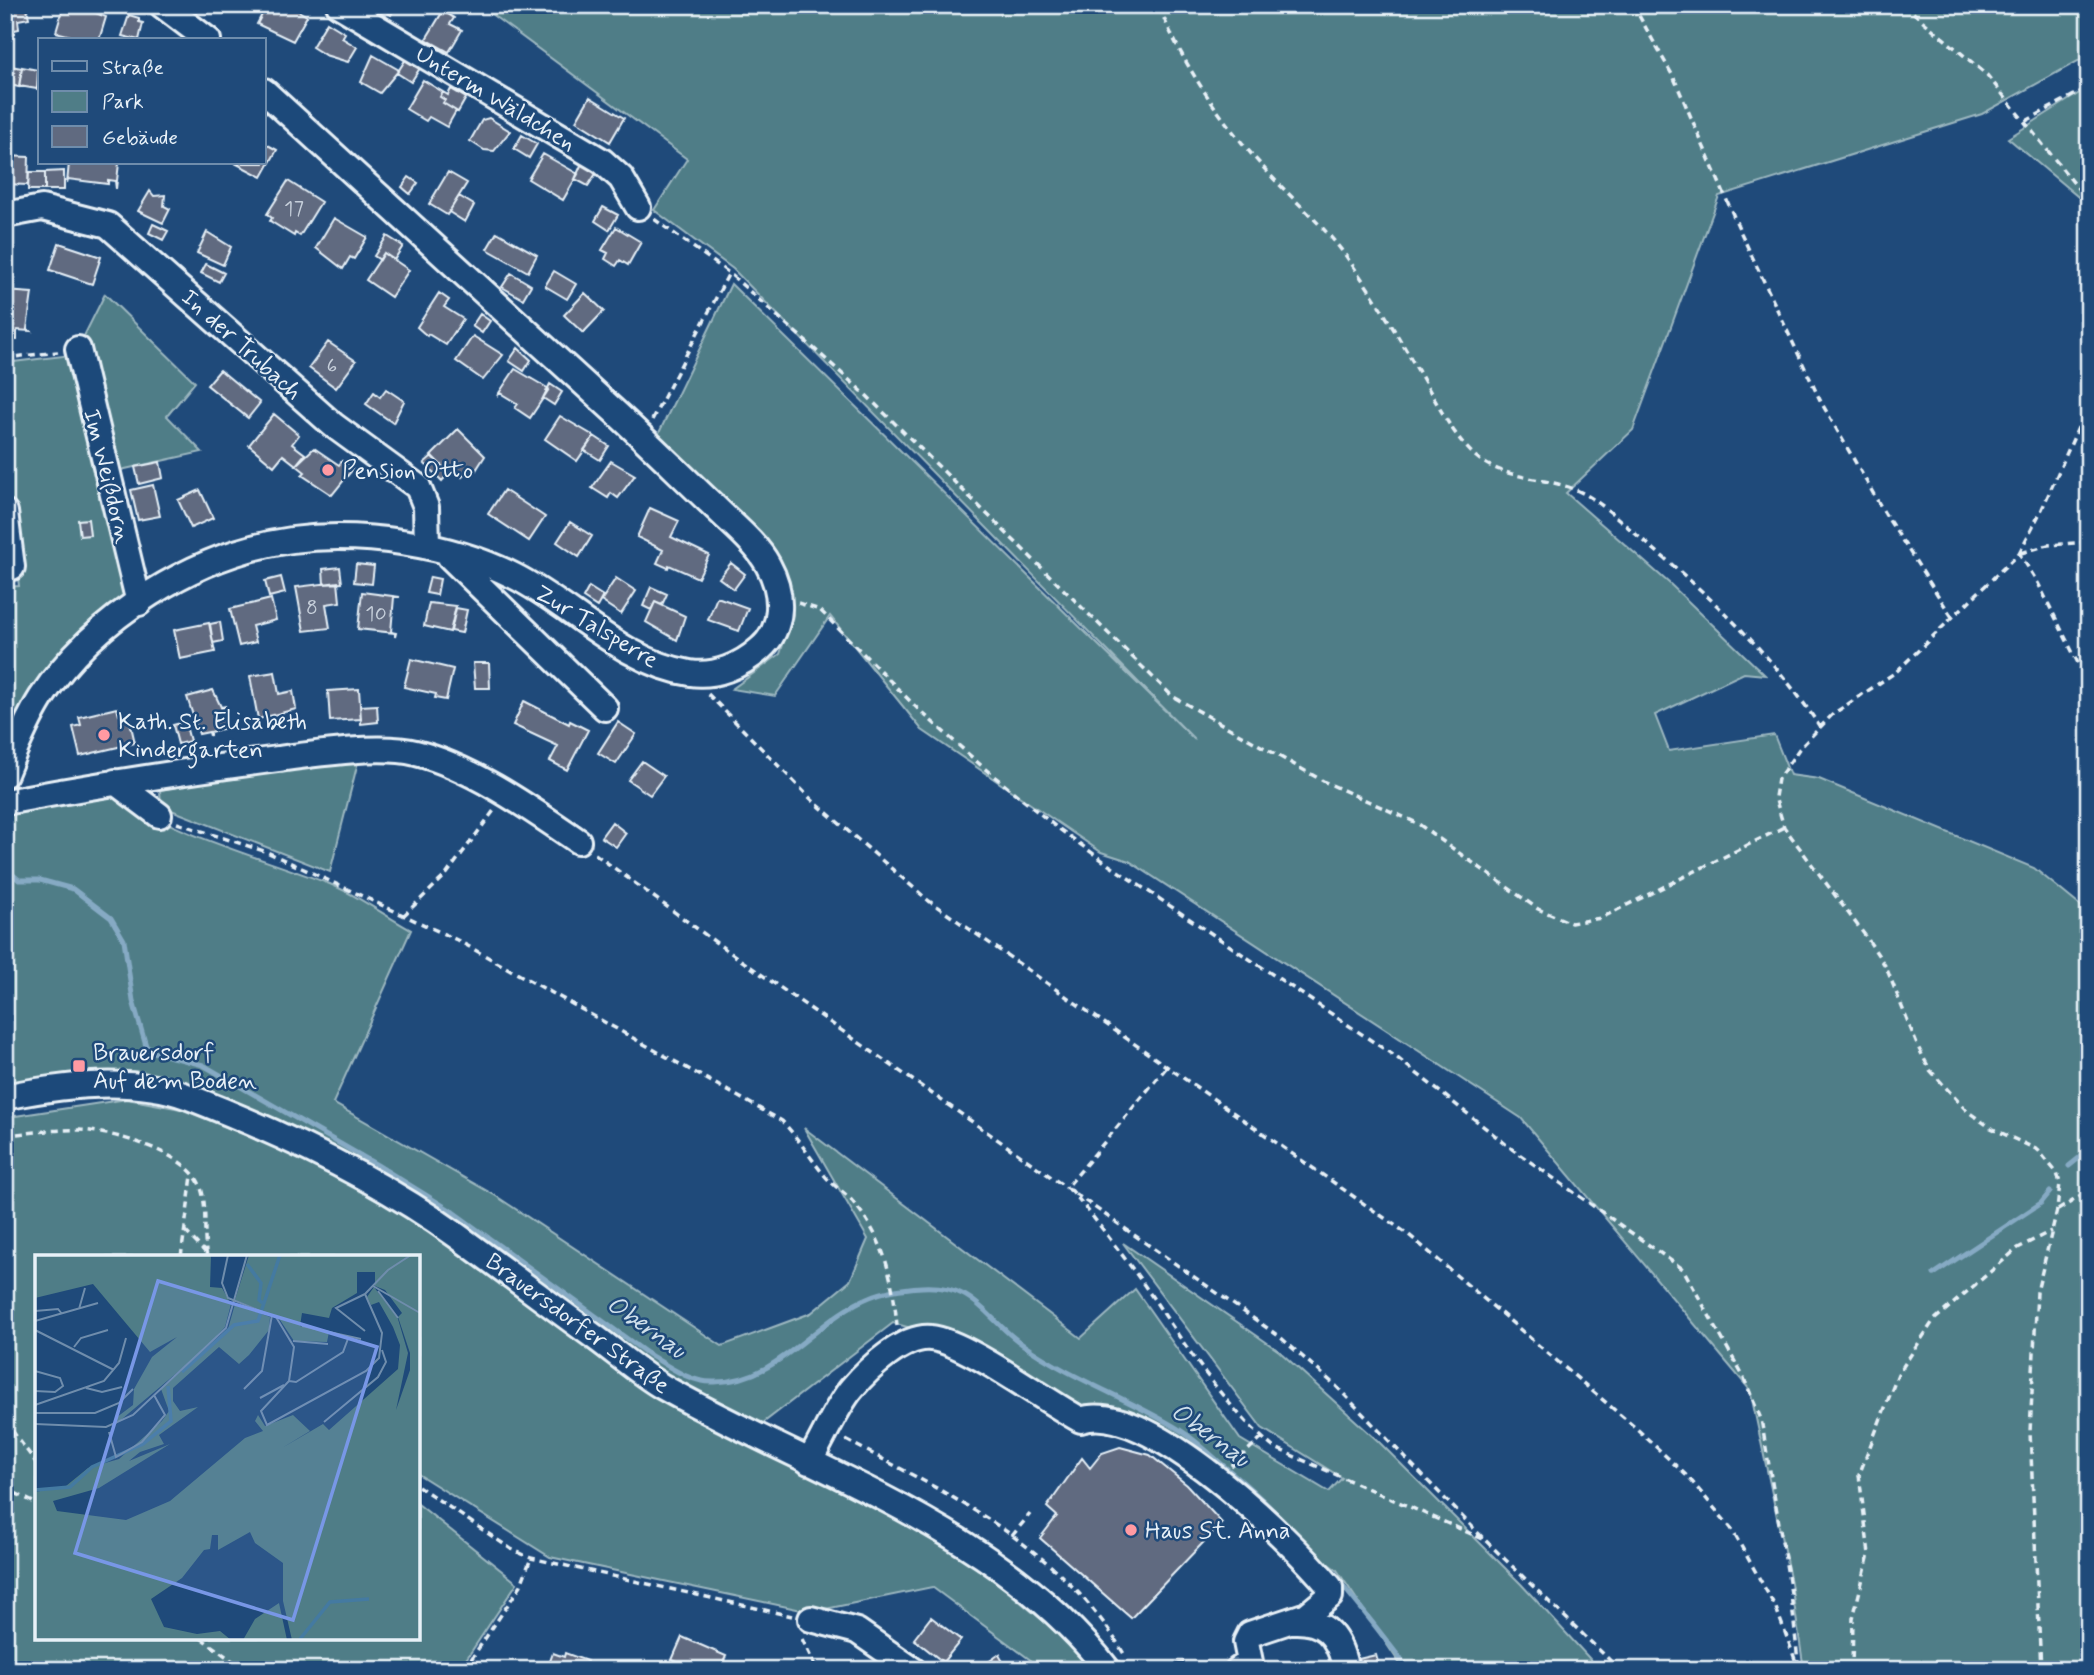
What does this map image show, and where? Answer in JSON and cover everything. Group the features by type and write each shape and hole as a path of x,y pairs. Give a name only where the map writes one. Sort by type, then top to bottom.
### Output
{"street":[{"path":"162,5 205,38"},
{"name":"Unterm Wäldchen","path":"340,5 602,161 621,178 638,207"},
{"path":"266,93 643,438 752,544 772,574 779,604"},
{"name":"In der Trubach","path":"5,215 43,208 108,225 333,425 418,487 436,548"},
{"name":"Im Weißdorn","path":"78,349 139,603"},
{"path":"5,512 12,567"},
{"name":"Zur Talsperre","path":"5,774 41,699 65,667 100,633 139,603 203,567 237,554 291,540 347,538 436,548 513,575 624,646 667,667 693,674 734,667 765,645 779,618 779,604"},
{"path":"436,548 605,708"},
{"path":"5,802 115,782 349,751 414,752 506,793 578,841"},
{"path":"115,782 159,815"},
{"name":"Brauersdorfer Straße","path":"5,1097 40,1090 89,1086 160,1090 187,1096 324,1157 393,1193 454,1233 660,1385 904,1510 996,1563 1117,1664"},
{"path":"809,1462 850,1390 880,1360 899,1347 930,1338 962,1349 1081,1420 1094,1415 1120,1420 1170,1444 1219,1481 1295,1548 1330,1587 1329,1596 1294,1621 1250,1634 1246,1642 1250,1662 1238,1670"},
{"path":"1294,1621 1314,1622 1326,1629 1340,1646 1344,1662"},
{"path":"799,1624 858,1631 913,1670"}],"path":[{"path":"1141,5 1159,6 1193,77 1239,141 1308,211 1347,257 1440,410 1474,455 1509,473 1569,487 1601,505 1674,565 1733,624 1796,689 1821,727"},
{"path":"1633,5 1674,78 1741,233 1821,402 1885,514 1952,617"},
{"path":"1904,5 1925,26 1980,68 2026,121 2089,202"},
{"path":"2026,121 2089,87"},
{"path":"638,207 729,273 918,444 1172,696 1325,782 1417,823 1538,909 1571,923 1601,918 1784,827"},
{"path":"659,405 729,273"},
{"path":"5,358 78,349"},
{"path":"2041,1670 2030,1432 2037,1292 2057,1210 2060,1183 2049,1160 2038,1150 1991,1128 1967,1111 1930,1070 1917,1047 1886,967 1784,827 1775,797 1778,779 1833,714 1896,672 2019,554 2089,403"},
{"path":"2019,554 2048,545 2089,542"},
{"path":"2019,554 2044,593 2089,685"},
{"path":"5,635 12,567"},
{"path":"779,604 798,603 820,610 918,709 1055,826 1396,1057 1512,1149 1683,1269 1743,1376 1761,1419 1791,1593 1799,1670"},
{"path":"693,674 717,706 811,799 929,901 1409,1235 1637,1429 1688,1477 1731,1528 1776,1608 1798,1662"},
{"path":"403,916 446,875 506,793"},
{"path":"159,815 216,838 267,852 457,940 782,1121 800,1140 827,1178 852,1200 874,1230 885,1252 895,1300"},
{"path":"578,841 729,952 1068,1186 1280,1337 1335,1385 1485,1540 1620,1670"},
{"path":"1068,1186 1109,1133 1167,1067"},
{"path":"5,1135 80,1130 110,1135 172,1157 192,1174 203,1196 206,1255"},
{"path":"181,1255 192,1174"},
{"path":"1068,1186 1105,1231 1228,1402 1261,1437 1273,1447 1485,1540"},
{"path":"2057,1210 2089,1191"},
{"path":"185,1231 206,1255"},
{"path":"1852,1670 1853,1618 1869,1554 1859,1475 1898,1374 1934,1320 2018,1248 2051,1231"},
{"path":"5,1421 35,1461"},
{"path":"829,1430 984,1516 1075,1587 1113,1633 1117,1664"},
{"path":"1237,1457 1261,1437"},
{"path":"420,1487 488,1534 531,1558 799,1624 817,1670"},
{"path":"5,1488 35,1503"},
{"path":"1012,1536 1030,1514"},
{"path":"464,1670 521,1585 531,1558"},
{"path":"204,1640 245,1670"}],"green space":[{"path":"479,5 2089,5 2089,55 1982,114 1719,196 1633,430 1566,493 1669,583 1765,675 1744,673 1655,715 1669,751 1774,735 1790,775 1819,779 2034,868 2089,913 2089,1670 1804,1670 1791,1583 1750,1390 1521,1118 1129,861 1101,852 922,730 830,616 775,696 732,689 780,654 793,614 783,582 656,439 731,284 1195,740 733,269 654,210 687,159"},
{"path":"2089,87 2089,206 2008,138"},
{"path":"105,294 195,382 167,416 202,452 116,471 81,342"},
{"path":"71,355 132,596 90,624 30,699 5,742 5,587 19,586 5,477 5,363"},
{"path":"359,758 330,872 161,806 160,790 270,769"},
{"path":"111,793 163,821 214,843 334,886 411,930 333,1103 496,1196 722,1346 811,1313 850,1281 868,1239 804,1128 1081,1338 1135,1289 1240,1439 1329,1492 1342,1478 1262,1428 1123,1243 1279,1351 1378,1441 1521,1584 1600,1670 1404,1670 1337,1570 1171,1458 1110,1430 977,1346 893,1323 759,1426 660,1373 412,1194 133,1074 5,1083 5,856 12,812"},
{"path":"127,1099 181,1109 285,1151 391,1202 654,1391 954,1547 1094,1663 1044,1670 932,1587 811,1612 550,1557 420,1475 420,1255 35,1255 35,1640 420,1640 420,1506 517,1583 459,1670 5,1670 5,1121 9,1117"}],"building":[{"path":"5,5 26,5 29,18 18,20 19,29 5,32"},
{"path":"64,5 81,7 106,17 100,38 78,38 56,32"},
{"path":"267,5 288,5 307,16 293,41 257,24"},
{"path":"374,5 397,5 391,15"},
{"path":"443,11 454,18 450,24 462,30 449,52 426,39"},
{"path":"129,15 139,18 139,22 143,23 139,38 122,36"},
{"path":"327,22 345,33 342,38 357,47 348,62 325,55 312,47"},
{"path":"373,55 399,70 380,93 361,82"},
{"path":"406,59 420,68 411,82 397,73"},
{"path":"5,65 22,68 19,87 5,84"},
{"path":"22,67 38,70 37,89 19,86"},
{"path":"423,80 443,92 440,97 445,100 443,103 456,111 447,127 429,117 426,121 406,109"},
{"path":"451,89 466,98 458,112 443,103 445,100 440,97 443,92 448,95"},
{"path":"590,97 624,118 610,142 576,121"},
{"path":"489,118 510,131 494,151 484,150 470,141 482,120"},
{"path":"522,135 537,144 529,158 514,149"},
{"path":"266,144 277,150 262,177 237,164 266,164"},
{"path":"543,154 578,174 563,200 528,179"},
{"path":"5,156 29,157 28,185 5,184"},
{"path":"582,163 597,172 588,186 575,179"},
{"path":"69,164 119,164 116,189 115,181 108,180 108,184 68,179 67,183"},
{"path":"64,171 64,190 45,190 45,172"},
{"path":"29,172 45,172 45,190 28,190"},
{"path":"448,172 467,183 447,215 429,204"},
{"path":"409,177 418,183 410,194 402,187"},
{"path":"288,181 321,202 300,236 295,233 294,236 270,221 272,218 267,214"},
{"path":"150,191 154,196 165,195 164,206 170,209 163,223 138,211"},
{"path":"459,196 474,205 465,222 449,212"},
{"path":"603,207 618,215 609,230 595,221"},
{"path":"334,218 367,237 354,259 350,257 343,269 316,248"},
{"path":"153,224 168,231 163,240 149,233"},
{"path":"616,227 641,242 628,265 620,260 616,266 605,259 608,253 602,250"},
{"path":"207,232 231,247 223,265 197,253"},
{"path":"497,232 537,255 528,272 487,249"},
{"path":"387,236 403,246 394,260 384,253 380,260 374,256"},
{"path":"59,243 101,257 92,284 50,270"},
{"path":"384,253 409,270 391,297 366,280"},
{"path":"206,264 224,273 219,282 201,273"},
{"path":"554,271 576,284 567,299 545,286"},
{"path":"511,273 531,285 523,299 502,287"},
{"path":"5,291 32,293 27,329 30,331 17,330 17,340 5,339"},
{"path":"439,293 449,300 444,307 463,319 446,345 428,334 427,336 417,327"},
{"path":"585,293 604,311 583,333 564,315"},
{"path":"480,314 490,321 482,333 472,326"},
{"path":"473,336 503,355 483,380 456,361"},
{"path":"328,342 356,361 336,388 309,368"},
{"path":"518,348 531,360 524,371 509,361"},
{"path":"515,369 549,389 530,418 515,408 518,404 500,393 497,396"},
{"path":"220,370 260,403 248,418 207,385"},
{"path":"550,384 562,392 554,405 543,398"},
{"path":"386,389 404,401 393,423 366,404 374,392 380,397"},
{"path":"274,414 299,435 292,444 305,454 296,465 283,455 274,466 249,445"},
{"path":"560,416 594,436 577,461 545,439"},
{"path":"458,429 485,456 476,470 472,467 462,477 454,469 449,473 431,456"},
{"path":"594,436 609,446 600,460 584,450"},
{"name":"Pension Otto","path":"314,448 339,465 342,461 353,469 332,495 302,475 305,472 296,465"},
{"path":"432,456 449,473 442,481 424,463"},
{"path":"611,461 635,475 618,498 611,493 608,498 592,488"},
{"path":"160,462 163,478 139,484 135,467"},
{"path":"153,485 160,516 138,520 131,490"},
{"path":"200,490 213,518 191,528 178,500"},
{"path":"504,490 545,517 529,541 488,514"},
{"path":"650,508 679,521 671,537 709,555 698,578 669,565 668,568 657,563 663,550 637,537"},
{"path":"88,519 90,535 80,536 78,520"},
{"path":"570,522 592,536 579,557 557,542"},
{"path":"731,563 745,574 734,589 719,578"},
{"path":"356,564 374,566 372,584 354,582"},
{"path":"340,567 342,583 324,584 323,569"},
{"path":"281,577 285,593 269,597 265,581"},
{"path":"430,577 440,579 437,595 426,593"},
{"path":"616,578 636,591 621,614 601,601"},
{"path":"338,582 340,602 326,604 330,628 304,631 296,587"},
{"path":"589,587 603,596 597,607 583,598"},
{"path":"651,587 667,594 662,605 655,602 651,610 643,606"},
{"path":"362,592 400,597 394,597 391,632 396,633 395,637 395,633 358,629"},
{"path":"717,597 748,608 739,631 708,620"},
{"path":"271,599 276,620 252,626 256,642 239,646 230,609"},
{"path":"655,602 685,616 677,640 646,622"},
{"path":"429,603 456,606 450,632 424,626"},
{"path":"456,608 467,610 462,633 451,631"},
{"path":"220,622 223,641 213,643 210,624"},
{"path":"209,623 215,652 180,659 174,630"},
{"path":"411,659 453,669 446,700 435,698 436,694 404,687"},
{"path":"473,663 489,663 490,688 475,688"},
{"path":"275,672 279,694 293,691 296,709 258,719 250,676"},
{"path":"359,689 361,719 330,721 328,691"},
{"path":"213,690 221,707 226,706 221,709 226,728 210,732 210,736 209,732 199,734 187,697"},
{"path":"524,701 569,724 570,721 588,730 567,770 550,761 558,746 513,725"},
{"path":"377,705 378,722 361,724 360,706"},
{"name":"Kath. St. Elisabeth Kindergarten","path":"117,708 119,715 128,713 135,743 80,756 73,727 81,725 79,717"},
{"path":"185,722 190,741 178,744 173,725"},
{"path":"618,722 636,734 616,764 598,753"},
{"path":"642,761 664,776 650,795 628,780"},
{"path":"612,822 626,833 616,847 601,837"},
{"name":"Haus St. Anna","path":"1120,1447 1150,1455 1187,1485 1222,1523 1131,1618 1040,1538 1057,1516 1047,1507 1082,1458 1090,1468 1102,1453"},
{"path":"931,1617 961,1640 943,1662 914,1639"},
{"path":"682,1637 726,1656 720,1670 700,1670 672,1660"},
{"path":"553,1653 564,1657 565,1653 587,1661 584,1670 541,1670 544,1662 549,1664"},
{"path":"1001,1653 999,1655 1008,1670 977,1670"},
{"path":"1376,1655 1380,1670 1315,1669"},
{"path":"1183,1662 1185,1670 1168,1670 1167,1666"}],"waterway":[{"name":"Obernau","path":"5,868 19,880 40,880 73,889 111,918 124,940 133,1001 146,1046 153,1052 203,1065 377,1165 453,1212 648,1354 688,1377 715,1382 738,1379 758,1372 778,1361 850,1307 882,1293 916,1287 940,1288 968,1297 1022,1344 1080,1378 1161,1419 1198,1443 1300,1538 1367,1615 1409,1670"},
{"path":"2069,1166 2089,1150"},
{"path":"1934,1274 2041,1203 2050,1192"}],"place":[{"name":"Pension Otto","path":"328,470"},
{"name":"Kath. St. Elisabeth Kindergarten","path":"104,735"},
{"name":"Brauersdorf Auf dem Boden","path":"79,1066"},
{"name":"Haus St. Anna","path":"1131,1530"}]}
